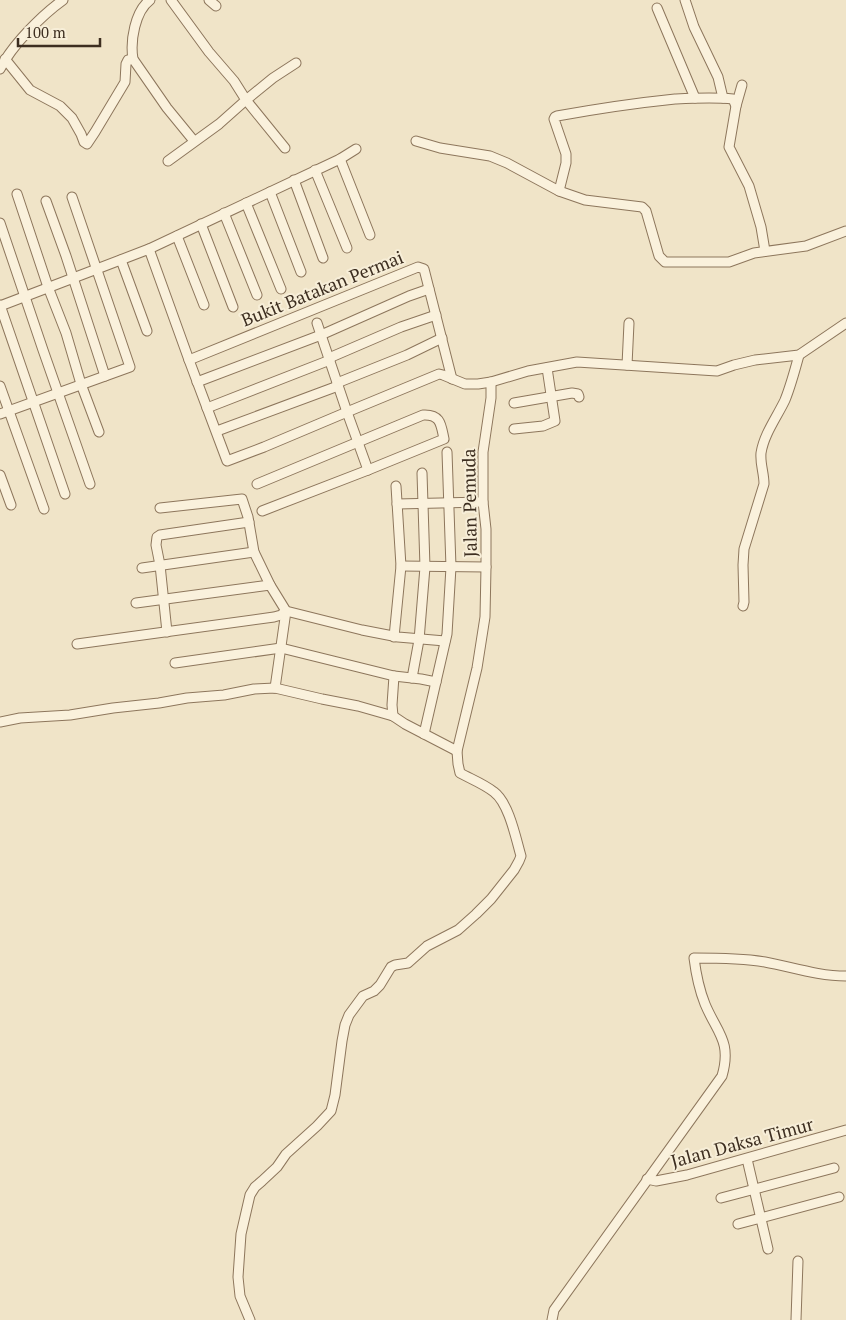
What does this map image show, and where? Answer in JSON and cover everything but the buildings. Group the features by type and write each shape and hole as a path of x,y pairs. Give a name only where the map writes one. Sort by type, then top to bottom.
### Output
{"street":[{"path":"0,69 5,58 36,23 64,0"},
{"path":"150,0 144,4 134,30 131,50 132,60 194,141"},
{"path":"685,0 694,27 718,77 723,98"},
{"path":"173,1 209,52 234,81 246,100 285,148"},
{"path":"657,8 695,98"},
{"path":"5,58 30,90 60,106 72,118 84,142 87,144 125,82 126,64 128,60 132,60"},
{"path":"168,161 219,124 246,100 296,63"},
{"path":"742,85 736,106 730,147 748,186 765,252"},
{"path":"559,191 566,163 566,154 554,119 557,116 639,102 695,98 733,99 736,106"},
{"path":"416,141 440,148 490,156 559,191 585,200 642,207 646,211 659,256 665,262 729,262 754,253 806,246 846,231"},
{"path":"65,494 0,306 149,249 340,159 356,149"},
{"path":"340,159 370,236"},
{"path":"315,170 347,248"},
{"path":"294,180 323,258"},
{"path":"270,192 301,272"},
{"path":"17,194 99,432"},
{"path":"4,412 130,366 72,197"},
{"path":"46,201 105,376"},
{"path":"246,203 281,289"},
{"path":"224,213 257,295"},
{"path":"0,223 90,484"},
{"path":"201,224 233,307"},
{"path":"177,236 204,305"},
{"path":"149,249 227,461 438,374 465,384 478,384 492,382 528,371 577,362 717,371 755,360 799,355 846,323"},
{"path":"121,260 147,331"},
{"name":"Bukit Batakan Permai","path":"189,360 418,267 424,269 452,379"},
{"path":"197,382 321,336 409,296 429,289"},
{"path":"207,408 330,359 401,326 436,315"},
{"path":"316,323 368,470"},
{"path":"627,365 629,323"},
{"path":"217,431 338,384 442,338"},
{"path":"743,606 744,550 764,484 760,463 761,452 786,398 799,355"},
{"path":"514,430 543,426 555,421 547,368"},
{"name":"Jalan Pemuda","path":"457,751 477,668 485,617 486,529 483,502 483,452 492,382"},
{"path":"0,386 4,412 44,509"},
{"path":"514,403 572,393 579,396"},
{"path":"257,484 423,415 431,415 438,420 444,439 262,511"},
{"path":"424,734 445,641 451,567 447,452"},
{"path":"412,678 419,640 425,567 422,473"},
{"path":"0,476 3,492 11,505"},
{"path":"394,637 401,566 396,486"},
{"path":"160,508 242,499 249,522 254,552 286,612 275,688"},
{"path":"397,504 483,502"},
{"path":"167,632 157,537 249,522"},
{"path":"142,568 254,552"},
{"path":"401,566 486,568"},
{"path":"136,603 270,585"},
{"path":"77,644 274,617 286,612 394,637 445,641"},
{"path":"175,663 281,648 394,676 436,682"},
{"path":"393,716 394,676"},
{"path":"0,722 20,718 70,715 187,698 275,688 358,706 393,716 457,751 460,773 495,792 501,798 510,817 521,856 514,870 491,899 458,930 427,946 408,963 391,967 380,985 374,991 363,996 345,1025 335,1096 331,1111 286,1154 272,1172 255,1187 250,1195 242,1234 238,1277 240,1296 250,1320"},
{"path":"552,1320 554,1310 718,1082 724,1066 726,1049 724,1041 702,998 694,958 764,962 831,976 846,976"},
{"name":"Jalan Daksa Timur","path":"647,1179 656,1181 666,1180 846,1130"},
{"path":"747,1158 768,1249"},
{"path":"721,1198 834,1168"},
{"path":"738,1224 839,1197"},
{"path":"796,1320 798,1261"}]}
